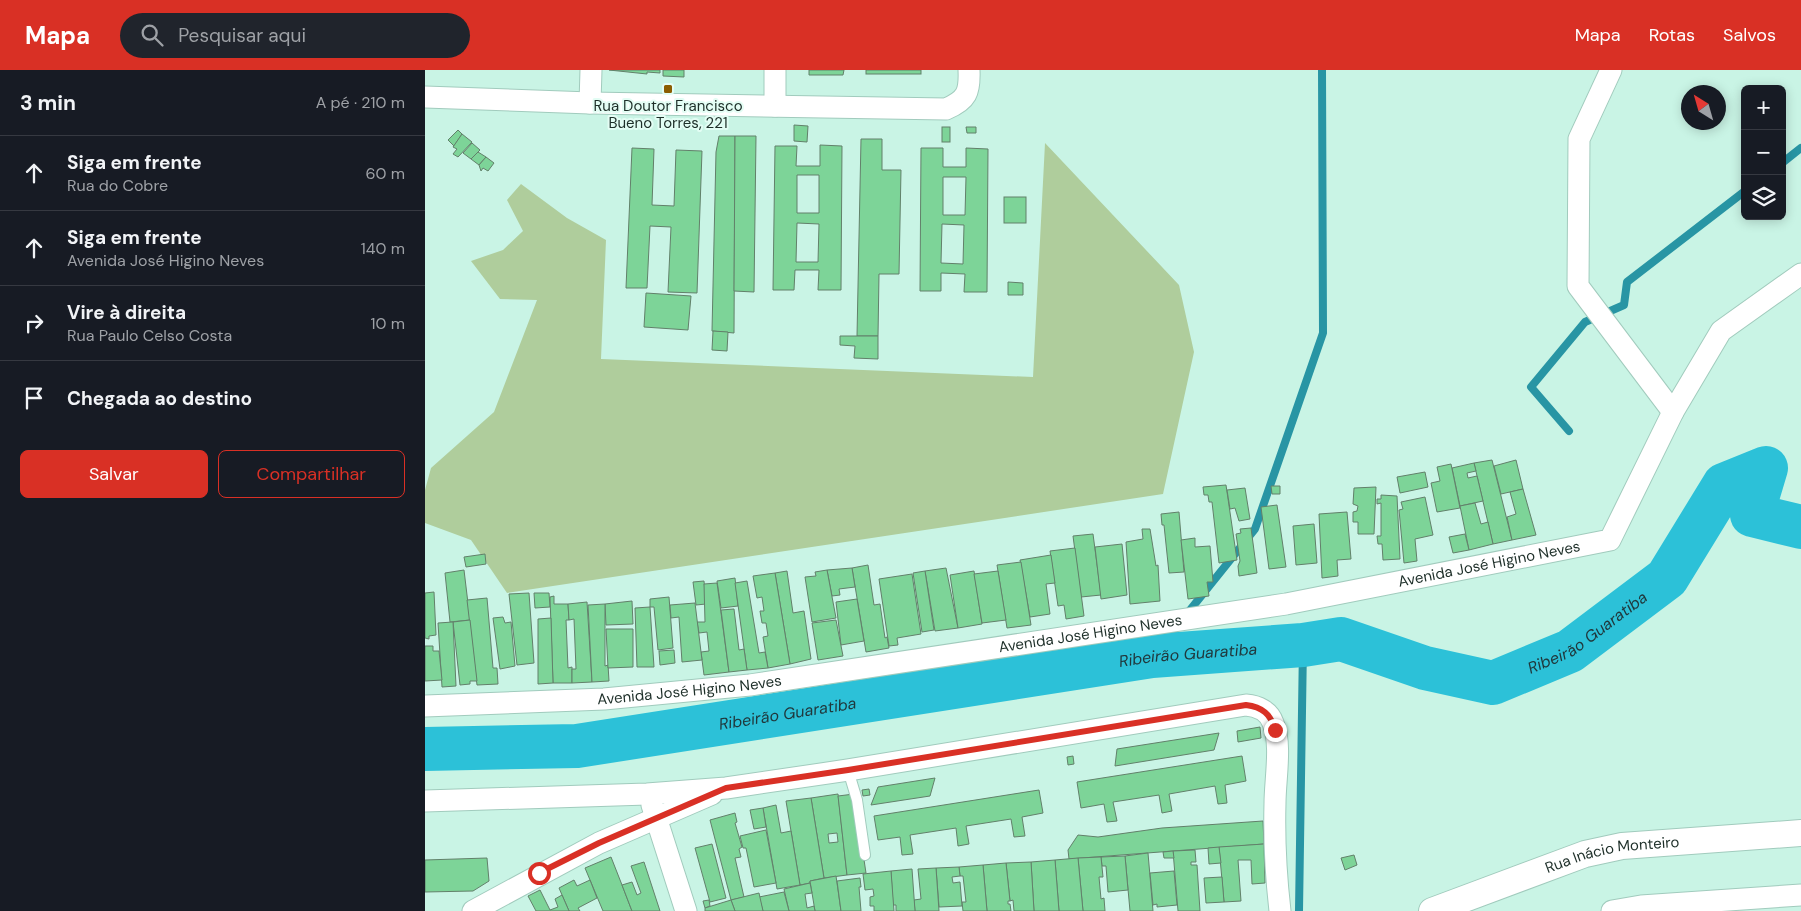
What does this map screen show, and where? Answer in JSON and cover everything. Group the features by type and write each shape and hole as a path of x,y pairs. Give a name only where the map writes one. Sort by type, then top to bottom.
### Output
{"street":[{"path":"590,103 591,70"},
{"path":"775,70 775,106"},
{"path":"425,97 590,103 946,109 963,98 969,88 969,70"},
{"path":"1611,70 1579,139 1578,286 1673,412 1721,331 1801,274"},
{"name":"Avenida José Higino Neves","path":"425,706 604,699 750,685 1286,604 1610,540 1673,412"},
{"path":"425,801 647,794 726,788 1246,705 1257,706 1270,716 1275,730 1275,805 1280,911"},
{"path":"473,911 539,873 599,843 726,788"},
{"path":"647,794 657,818 686,911"},
{"name":"Rua Inácio Monteiro","path":"1432,911 1585,854 1622,846 1801,833"},
{"path":"1612,911 1790,901"}],"lane":[{"path":"848,770 857,800 865,855"}],"green space":[{"path":"1045,143 1179,285 1194,352 1163,494 507,593 471,540 425,523 425,490 431,468 494,412 537,300 500,299 471,261 503,250 523,231 507,200 521,184 567,218 606,240 601,359 1033,377"}],"building":[{"path":"609,70 660,70 660,73 647,72 647,74"},
{"path":"663,70 684,70 684,77 663,76"},
{"path":"809,70 844,70 843,75 809,75"},
{"path":"866,70 921,70 921,74 866,74"},
{"path":"794,125 808,126 807,142 794,141"},
{"path":"942,127 950,127 950,142 942,142"},
{"path":"966,127 976,127 976,133 967,133"},
{"path":"458,130 462,134 454,146 448,140"},
{"path":"462,134 472,142 458,157 453,154 457,149 453,147"},
{"path":"719,136 735,136 734,333 712,331 716,152"},
{"path":"735,136 756,136 754,292 734,291"},
{"path":"861,139 882,139 882,170 901,170 899,274 879,274 878,336 857,336"},
{"path":"472,143 480,150 471,159 463,153"},
{"path":"820,145 842,146 841,290 818,290 819,270 795,270 794,290 773,290 775,146 797,146 796,166 820,166","holes":["797,175 819,175 819,213 797,213","797,223 819,224 818,262 796,262"]},
{"path":"632,148 654,149 652,205 674,206 676,150 702,151 697,293 668,292 671,227 650,226 647,288 626,288"},
{"path":"921,148 943,148 943,167 966,167 966,148 988,149 987,292 964,292 965,274 941,273 941,291 920,291","holes":["943,177 966,177 965,215 943,215","942,224 964,225 963,264 941,263"]},
{"path":"478,152 486,157 479,165 471,159"},
{"path":"486,157 494,163 488,171 483,168 481,171 479,165"},
{"path":"1004,197 1026,197 1026,223 1004,223"},
{"path":"1008,282 1023,283 1023,295 1008,295"},
{"path":"646,293 691,296 688,330 644,327"},
{"path":"713,331 728,332 727,351 712,350"},
{"path":"840,336 878,336 878,359 854,358 855,346 840,345"},
{"path":"1492,460 1512,540 1493,544 1474,463"},
{"path":"1516,460 1523,489 1501,494 1494,466"},
{"path":"1474,463 1476,471 1467,473 1468,478 1477,476 1483,501 1460,506 1452,468"},
{"path":"1451,464 1460,508 1437,512 1431,483 1440,481 1437,467"},
{"path":"1425,472 1428,487 1400,493 1397,477"},
{"path":"1226,485 1237,560 1219,563 1212,502 1209,502 1208,495 1204,495 1203,487"},
{"path":"1271,486 1280,486 1280,494 1272,494"},
{"path":"1376,487 1374,534 1358,534 1358,522 1353,522 1353,512 1357,511 1358,506 1353,504 1354,488"},
{"path":"1245,488 1250,519 1239,521 1235,508 1230,509 1227,490"},
{"path":"1523,489 1536,535 1512,540 1507,517 1516,514 1510,492"},
{"path":"1381,495 1397,496 1400,559 1383,560 1382,544 1378,544 1377,536 1381,536 1381,503 1377,504 1377,499 1381,499"},
{"path":"1425,497 1433,535 1415,539 1417,561 1404,563 1399,510 1403,509 1401,502"},
{"path":"1475,503 1481,524 1488,522 1493,544 1469,550 1460,506"},
{"path":"1277,505 1286,567 1269,569 1261,507"},
{"path":"1179,512 1184,572 1169,573 1161,514"},
{"path":"1347,512 1351,559 1337,560 1338,576 1322,578 1319,514"},
{"path":"1314,524 1317,563 1296,565 1293,526"},
{"path":"1251,528 1257,573 1239,576 1238,566 1240,561 1236,534 1241,533 1240,529"},
{"path":"1142,529 1150,529 1156,566 1158,565 1160,601 1130,604 1126,542 1143,539"},
{"path":"1093,534 1101,595 1081,597 1073,536"},
{"path":"1465,534 1469,550 1453,553 1449,537"},
{"path":"1195,538 1195,547 1210,546 1213,582 1207,582 1209,596 1188,599 1181,540"},
{"path":"1122,544 1127,595 1101,599 1095,547"},
{"path":"1075,548 1084,616 1066,619 1064,605 1058,606 1050,551"},
{"path":"485,554 486,564 466,567 464,557"},
{"path":"1051,555 1055,583 1046,584 1050,614 1030,617 1020,560"},
{"path":"1021,562 1031,625 1007,628 997,565"},
{"path":"868,565 874,605 880,604 885,638 887,637 889,648 866,652 852,568"},
{"path":"852,568 855,587 839,589 840,595 832,596 827,570"},
{"path":"946,568 958,628 935,631 925,571"},
{"path":"464,570 470,620 450,622 445,573"},
{"path":"827,570 836,618 812,622 805,577 816,576 815,572"},
{"path":"787,571 793,613 804,611 811,659 790,664 775,573"},
{"path":"925,571 934,630 922,632 913,573"},
{"path":"974,571 982,624 958,628 950,575"},
{"path":"998,571 1006,620 982,623 974,574"},
{"path":"775,573 790,664 768,668 763,637 768,636 766,623 762,623 760,611 764,611 762,597 757,598 753,576"},
{"path":"912,574 921,634 897,638 898,645 889,646 879,579"},
{"path":"735,578 738,606 721,608 717,581"},
{"path":"704,581 706,604 696,605 693,582"},
{"path":"747,581 759,653 765,652 768,668 747,670 735,583"},
{"path":"717,583 729,672 704,675 701,652 709,651 707,632 699,633 697,622 705,622 704,584"},
{"path":"434,592 436,635 429,636 429,639 425,638 425,593"},
{"path":"529,593 534,663 517,665 509,594"},
{"path":"534,593 549,593 550,607 535,608"},
{"path":"554,596 554,604 568,604 569,620 566,620 568,668 572,667 572,683 553,683 550,597"},
{"path":"669,597 673,648 658,650 654,607 650,607 650,599"},
{"path":"487,598 493,668 497,668 498,684 477,685 467,600"},
{"path":"857,599 864,641 841,645 836,602"},
{"path":"632,601 633,624 606,625 605,604"},
{"path":"587,602 592,682 572,683 572,669 576,669 574,619 569,620 568,604"},
{"path":"695,603 702,660 682,662 679,617 671,618 670,605"},
{"path":"605,604 605,666 608,665 609,681 592,682 588,605"},
{"path":"650,607 654,667 637,667 635,608"},
{"path":"734,609 739,650 744,649 747,670 729,672 721,610"},
{"path":"503,617 505,623 511,622 515,666 500,669 493,618"},
{"path":"551,618 553,683 538,684 538,619"},
{"path":"470,620 477,681 470,681 470,684 460,685 453,622"},
{"path":"836,620 843,656 818,660 812,623"},
{"path":"453,622 456,686 442,687 438,623"},
{"path":"606,629 633,629 633,667 608,668"},
{"path":"425,646 433,646 433,651 439,651 442,680 425,681"},
{"path":"674,650 675,663 660,665 659,651"},
{"path":"1260,727 1261,738 1238,742 1237,731"},
{"path":"1219,733 1214,750 1115,766 1117,749"},
{"path":"1073,756 1074,764 1068,765 1067,757"},
{"path":"1242,756 1246,781 1225,785 1227,803 1218,804 1215,786 1169,794 1172,811 1162,813 1159,795 1113,802 1117,821 1107,822 1104,804 1081,808 1077,782"},
{"path":"935,778 930,796 871,805 878,787"},
{"path":"869,789 870,795 863,796 862,790"},
{"path":"1039,790 1043,813 1022,817 1025,836 1014,837 1011,819 966,826 969,844 958,846 956,828 910,835 913,854 902,855 900,837 878,840 874,816"},
{"path":"838,794 847,875 824,878 811,798","holes":["837,833 838,842 829,843 828,834"]},
{"path":"854,794 866,873 847,875 838,796"},
{"path":"811,798 824,878 800,885 786,801"},
{"path":"776,805 781,833 791,831 800,885 777,889 763,808"},
{"path":"763,808 766,827 754,829 750,810"},
{"path":"735,813 737,822 735,823 742,847 739,849 741,857 735,858 744,897 731,900 710,820"},
{"path":"1263,821 1264,844 1069,859 1068,850 1078,835 1098,837 1162,828"},
{"path":"766,830 776,883 754,887 746,848 743,848 740,836"},
{"path":"712,844 726,898 710,902 695,848"},
{"path":"1264,844 1265,883 1252,884 1251,860 1238,860 1241,901 1224,902 1219,847"},
{"path":"1219,847 1221,863 1209,864 1208,848"},
{"path":"1195,850 1196,862 1191,862 1191,865 1197,865 1200,911 1178,911 1173,851"},
{"path":"1173,851 1174,858 1164,858 1163,852"},
{"path":"1148,853 1153,911 1130,911 1125,856"},
{"path":"1354,855 1357,865 1345,870 1341,858"},
{"path":"1125,856 1128,890 1108,892 1106,866 1102,866 1101,857"},
{"path":"611,857 632,911 603,911 585,868"},
{"path":"1101,857 1103,877 1099,877 1101,899 1104,898 1105,911 1083,911 1078,858"},
{"path":"487,858 489,881 473,891 425,892 425,860"},
{"path":"1078,858 1083,911 1059,911 1055,860"},
{"path":"1055,860 1059,911 1034,911 1031,862"},
{"path":"644,862 660,911 632,911 622,885 632,882 637,895 641,893 631,866"},
{"path":"1031,862 1034,911 1014,911 1013,900 1010,901 1006,863"},
{"path":"1006,863 1010,901 1008,901 1008,904 1010,904 1011,911 987,911 983,865"},
{"path":"983,865 987,911 963,911 962,902 966,902 963,876 960,876 959,867"},
{"path":"959,867 960,876 952,877 953,883 960,882 962,906 939,907 936,868"},
{"path":"936,868 939,911 915,911 914,900 921,899 918,869"},
{"path":"912,869 915,911 896,911 896,905 893,905 891,871"},
{"path":"891,871 894,911 874,911 874,906 870,906 870,897 874,896 873,889 865,890 863,874"},
{"path":"1174,871 1177,905 1157,907 1157,904 1153,905 1150,873"},
{"path":"836,876 841,911 815,911 810,881"},
{"path":"1222,877 1224,902 1206,903 1204,878"},
{"path":"860,878 861,911 841,911 837,881"},
{"path":"574,880 577,886 590,880 597,898 578,908 580,911 569,911 559,888"},
{"path":"810,883 812,893 805,894 807,908 814,906 815,911 789,911 784,889"},
{"path":"540,890 550,910 558,907 555,899 562,895 569,911 536,911 528,896"},
{"path":"784,892 789,911 763,911 759,897"},
{"path":"759,893 763,911 735,911 731,900"},
{"path":"709,900 710,906 705,908 703,901"},
{"path":"731,900 735,911 705,911 705,908"}],"waterway":[{"path":"1186,615 1255,529 1323,333 1322,70"},
{"path":"1786,160 1801,148"},
{"path":"1569,431 1531,387 1585,322 1624,305 1627,282 1741,194"},
{"name":"Ribeirão Guaratiba","path":"425,749 577,746 1152,656 1303,645 1341,639 1425,668 1493,683 1570,651 1667,578 1724,485 1766,468 1752,515 1801,527"},
{"path":"1152,656 1179,624"},
{"path":"1299,911 1303,645"}],"place":[{"name":"Rua Doutor Francisco Bueno Torres, 221","path":"668,89"}],"route":[{"path":"539,873 599,843 726,788 1246,705 1257,706 1270,716 1275,730"}]}
